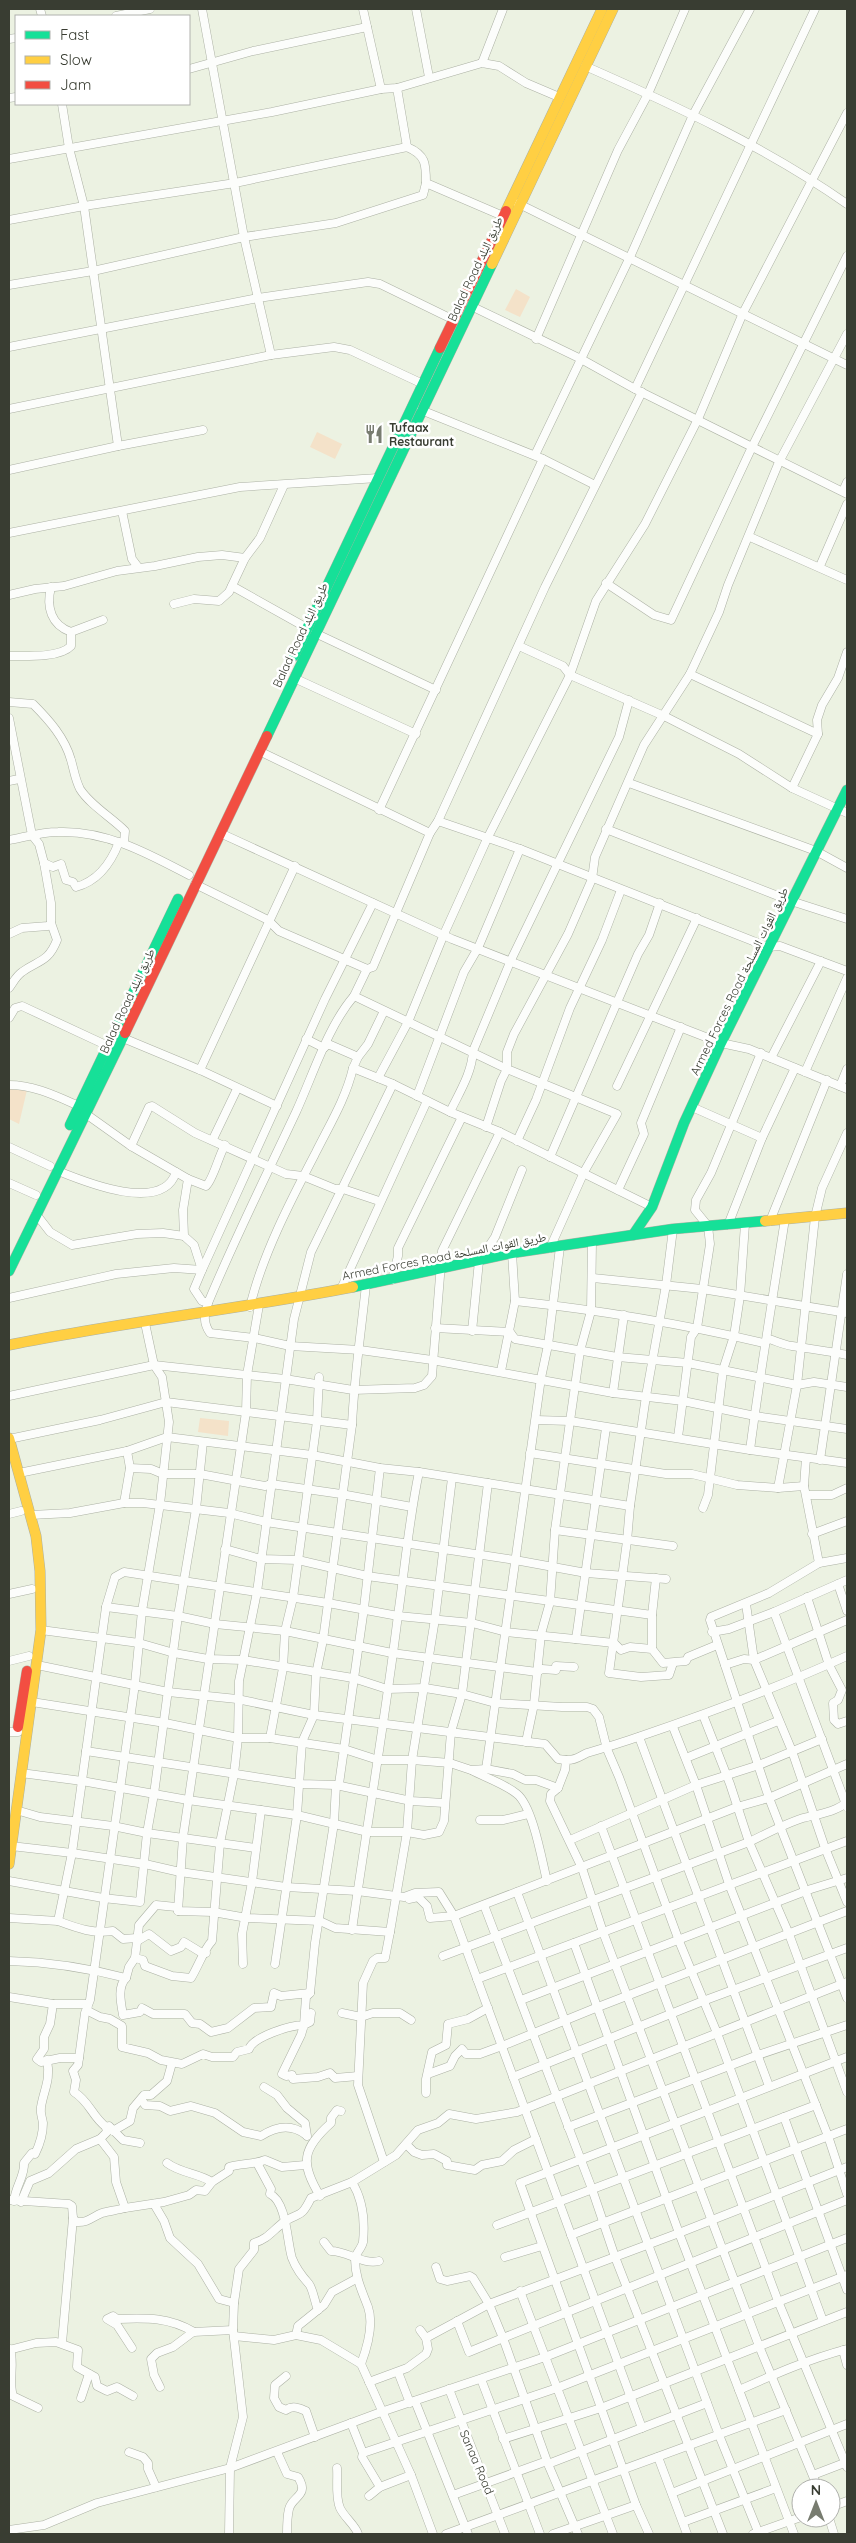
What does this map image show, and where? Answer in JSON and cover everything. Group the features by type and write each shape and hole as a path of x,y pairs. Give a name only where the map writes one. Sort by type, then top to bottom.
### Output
{"main road":[{"name":"Balad Road طريق البلد","path":"83,1110 108,1046 189,875 422,410 471,306 559,97 602,9"},
{"name":"Balad Road طريق البلد","path":"9,1271 36,1214 54,1169 83,1110 123,1038 294,678 311,630 378,478 503,216 515,202 613,9"},
{"name":"Armed Forces Road طريق القوات المسلحة","path":"9,1345 48,1336 145,1323 206,1308 255,1306 392,1280 512,1253 633,1235 652,1207 684,1123 768,947 816,851 843,811 847,790"},
{"name":"Balad Road طريق البلد","path":"9,1251 36,1195 54,1169"},
{"path":"633,1235 708,1226 728,1226 815,1217 847,1212"},
{"path":"9,1438 19,1473 26,1513 40,1570 41,1630 9,1864"},
{"path":"9,1463 26,1513 32,1589 29,1656 13,1732 9,1793"}],"street":[{"path":"121,15 150,9"},
{"path":"202,9 244,237 271,355"},
{"path":"363,9 381,89"},
{"path":"416,9 429,77"},
{"path":"482,63 503,9"},
{"path":"536,339 618,150 648,94 685,9"},
{"path":"379,810 436,690 581,359 630,258 693,115 750,9"},
{"path":"195,884 268,920 280,931 367,969 373,967 430,833 438,821 498,685 519,646 544,587 596,485 639,391 684,284 816,9"},
{"path":"190,69 208,65 212,61 367,27"},
{"path":"9,159 381,89 397,88 429,77 482,63 500,66 526,83 559,97"},
{"path":"585,66 693,115 752,145 813,180 847,204"},
{"path":"397,88 407,147"},
{"path":"62,105 69,148 84,206 103,329 118,446"},
{"path":"378,1078 408,1022 444,934 488,839 570,675 596,601 645,524 698,420 743,313 847,113"},
{"path":"9,220 84,206 235,183 407,147 419,153 426,162 426,183 423,195 336,223 244,237 93,271 9,285"},
{"path":"426,183 503,216"},
{"path":"515,202 847,365"},
{"path":"606,583 654,615 671,620 752,447 847,256"},
{"path":"9,347 258,298 368,282 380,284 454,320"},
{"path":"471,306 536,339 581,359 639,391 779,462 845,493 847,482"},
{"path":"486,1127 507,1069 507,1052 514,1034 546,975 592,879 595,857 606,829 629,784 644,745 690,674 719,612 728,585 750,537 779,462 847,334"},
{"path":"9,409 271,355 334,347 350,350 423,384"},
{"path":"422,410 539,457 596,485"},
{"path":"9,470 203,430"},
{"path":"9,533 240,487 378,478"},
{"path":"174,604 194,599 219,601 232,586 245,558 260,538 284,485"},
{"path":"820,566 847,504"},
{"path":"122,511 132,559 138,567"},
{"path":"750,537 820,566 847,580"},
{"path":"9,595 64,586 117,571 156,566 210,555 245,558"},
{"path":"232,586 311,630 436,690"},
{"path":"51,587 49,595 51,615 55,621 71,632"},
{"path":"71,632 103,620"},
{"path":"9,656 46,656 66,651 71,646 71,632"},
{"path":"519,646 563,666 570,675 664,716 745,758 792,788 843,811"},
{"path":"792,788 818,734 817,720 822,705 838,678 847,652"},
{"path":"690,674 818,734"},
{"path":"294,678 416,734"},
{"path":"450,1112 464,1083 473,1060 473,1051 511,960 619,737 629,700"},
{"path":"9,702 33,704 48,719 58,731 72,761 71,770 80,788 125,831 122,843 110,863 91,880 76,887 73,882 66,880 61,864 53,867 44,863"},
{"path":"9,718 19,779 32,835 39,844 44,863 51,903 51,923 57,940 52,953 37,965 19,974 9,988"},
{"path":"259,751 430,833"},
{"path":"9,781 19,779"},
{"path":"629,784 816,851 847,868"},
{"path":"438,821 520,849 768,947 780,946 847,971"},
{"path":"606,829 791,901 847,919"},
{"path":"9,840 59,832 105,837 122,843 189,875"},
{"path":"220,834 444,934 721,1043 736,1044 761,1053 843,1088 847,1069"},
{"path":"416,1096 441,1036 464,972 478,948 520,849"},
{"path":"200,1070 268,920 295,866"},
{"path":"517,1141 570,1008 581,989 602,940 620,890"},
{"path":"206,1308 194,1289 306,1039 373,903"},
{"path":"550,1157 638,954 649,935 660,903"},
{"path":"617,1086 697,918"},
{"path":"9,934 22,928 48,926 51,923"},
{"path":"771,1058 821,961"},
{"path":"367,969 324,1048 269,1165 206,1308 205,1324 210,1333 254,1338 290,1346 360,1350 432,1360 541,1378 613,1393 683,1401 755,1416 847,1429"},
{"path":"805,1072 847,978"},
{"path":"354,996 473,1051 507,1069 617,1114 584,1172 555,1247 553,1305 548,1345 530,1453 486,1769"},
{"path":"9,1018 15,1008 22,1006 108,1046"},
{"path":"178,1911 183,1837 188,1800 208,1659 221,1586 229,1513 246,1412 247,1375 254,1338 257,1278 303,1176 346,1092 358,1057 368,1044 384,1011"},
{"path":"618,1190 644,1134 641,1123 681,1027"},
{"path":"123,1038 200,1070 237,1089 277,1106"},
{"path":"306,1039 324,1048"},
{"path":"324,1048 328,1044 358,1057"},
{"path":"678,1437 691,1337 697,1328 710,1244 708,1226 695,1210 696,1200 711,1173 761,1053"},
{"path":"354,1068 393,1084 450,1112 500,1132 652,1207"},
{"path":"728,1226 762,1138 795,1068"},
{"path":"770,1221 828,1080"},
{"path":"134,1958 143,1960 145,1966 186,1979 191,1978 206,1953 207,1946 212,1941 220,1843 226,1805 234,1774 238,1738 237,1699 257,1592 282,1417 285,1379 298,1298 311,1252 393,1084"},
{"path":"9,1085 24,1085 43,1090 83,1110 131,1146 188,1179 206,1186 210,1182 225,1145"},
{"path":"213,1139 237,1089"},
{"path":"340,1289 379,1201 427,1101"},
{"path":"131,1146 149,1107 152,1106 195,1133 213,1139 286,1174 303,1176 335,1189 343,1189 379,1201"},
{"path":"692,1108 762,1138"},
{"path":"392,1280 398,1248 407,1234 462,1117"},
{"path":"9,1396 154,1365 285,1379 318,1380 353,1390 407,1389 424,1385 432,1376 442,1251 500,1132"},
{"path":"778,1488 797,1385 815,1217 822,1188 847,1133"},
{"path":"9,1147 54,1169 115,1189 143,1194 155,1192 170,1183 176,1172"},
{"path":"472,1331 479,1261 495,1237 522,1170"},
{"path":"184,1236 183,1210 188,1179"},
{"path":"9,1183 36,1195"},
{"path":"36,1214 50,1232 72,1245 137,1234 184,1236 194,1245 202,1270"},
{"path":"750,1450 764,1343 773,1301 776,1268 785,1219"},
{"path":"703,1508 708,1495 724,1370 734,1336 740,1296 745,1224"},
{"path":"673,1230 666,1285 646,1396 630,1506 628,1541 621,1576 609,1673 641,1677 669,1675 673,1663"},
{"path":"526,1742 534,1704 541,1634 550,1602 555,1530 580,1352 591,1311 593,1278 592,1242"},
{"path":"502,1371 515,1301 512,1253"},
{"path":"9,1298 116,1274 174,1268 202,1270"},
{"path":"820,1460 836,1353 845,1313 847,1274"},
{"path":"593,1278 702,1289 845,1313"},
{"path":"275,1964 283,1920 301,1784 302,1742 314,1715 316,1674 323,1640 341,1494 352,1426 353,1390 360,1350 366,1285"},
{"path":"515,1301 624,1315 697,1328 764,1343"},
{"path":"613,1393 624,1315"},
{"path":"140,2144 123,2140 93,2116 84,2099 74,2092 76,2080 73,2072 78,2065 87,2004 90,2000 103,1898 110,1860 118,1787 134,1684 142,1611 160,1504 167,1438 169,1415 162,1377 154,1365 145,1323"},
{"path":"435,1328 510,1332"},
{"path":"510,1332 515,1340 580,1352 688,1363 759,1379 797,1385 814,1382 847,1387"},
{"path":"764,1343 769,1339 792,1346 802,1346 847,1355"},
{"path":"270,1738 283,1668 285,1631 293,1598 317,1421 318,1380"},
{"path":"9,1438 166,1402 352,1426"},
{"path":"536,1420 570,1421 641,1434 678,1437 783,1455 847,1462"},
{"path":"576,1639 606,1428"},
{"path":"19,1473 127,1451 167,1438 241,1445 312,1455 380,1468 419,1472 630,1506"},
{"path":"9,1881 103,1898 140,1902 145,1864 146,1834 165,1723 178,1616 196,1509 203,1442"},
{"path":"124,1503 130,1468 127,1451"},
{"path":"530,1453 636,1469 692,1474 709,1480 737,1485 778,1488 804,1486"},
{"path":"806,1458 804,1486 818,1562"},
{"path":"130,1468 151,1469 163,1474 200,1474 265,1486 271,1484 341,1494 412,1507"},
{"path":"358,2076 335,2078 330,2073 318,2077 293,2079 292,2075 286,2076 282,2074 304,2025 306,1997 310,1993 314,1943 320,1921 334,1823 336,1785 339,1784 364,1608 380,1468"},
{"path":"352,1930 368,1832 398,1616 406,1543 419,1472"},
{"path":"384,2162 358,2085 362,2043 361,2017 364,1979 372,1961 377,1958 385,1958 400,1896 411,1801 412,1760 435,1619 452,1478"},
{"path":"21,1773 82,1781 188,1800 297,1815 368,1832 407,1832 424,1835 439,1832 444,1821 451,1732 462,1694 472,1623 488,1483"},
{"path":"806,1495 832,1495 847,1488"},
{"path":"9,1514 70,1513 124,1503 160,1504 229,1513 266,1522 554,1566 586,1573 666,1579"},
{"path":"812,1534 847,1521"},
{"path":"555,1530 672,1546"},
{"path":"225,1549 261,1558 298,1560 367,1576 438,1585 510,1598 652,1615"},
{"path":"847,1558 818,1562 746,1604 711,1617 712,1632 725,1665 769,1798 806,1891 816,1922 830,1955 845,1983 847,1998"},
{"path":"58,1921 72,1853 106,1607 115,1577 124,1572 328,1602 398,1616 472,1623 506,1632 541,1634 614,1643 621,1650 630,1647 652,1649"},
{"path":"656,1578 652,1615 652,1649 663,1663 686,1661 688,1657 717,1645"},
{"path":"712,1632 729,1629 774,1612 847,1580"},
{"path":"838,1584 847,1611"},
{"path":"9,1594 32,1589"},
{"path":"807,1597 820,1630 829,1665 842,1690 838,1700 833,1703 834,1720 838,1724 847,1720"},
{"path":"746,1604 754,1660 792,1751 825,1848 847,1902"},
{"path":"106,1607 178,1616 215,1624 285,1631 392,1653 466,1664 500,1666 537,1672 542,1669 556,1670 556,1666 574,1667"},
{"path":"443,1956 465,1946 496,1937 749,1842 804,1818 814,1817 847,1805 832,1772 822,1739 774,1612"},
{"path":"725,1665 744,1659 754,1660 847,1620"},
{"path":"41,1630 138,1643 174,1653 208,1659 243,1660 316,1674 353,1678 387,1689 425,1688 462,1694 495,1703 534,1704 562,1708 588,1707 593,1709 599,1717 607,1749 789,2224 823,2321"},
{"path":"9,1661 29,1656"},
{"path":"37,1665 168,1692 237,1699 314,1715 545,1744 558,1759 572,1760 586,1753 607,1749 704,1716 736,1700 798,1679 847,1656"},
{"path":"32,1702 165,1723 198,1732 238,1738 270,1738 344,1749 378,1760 450,1763 471,1770 516,1793 521,1798 542,1850 547,1881"},
{"path":"704,1716 749,1842 776,1903 847,2092"},
{"path":"686,1758 778,1721"},
{"path":"673,1727 696,1785 729,1884 755,1946 802,2073 828,2136 844,2168 847,2194"},
{"path":"639,1737 769,2086"},
{"path":"570,1840 696,1785 759,1765 822,1739"},
{"path":"86,1751 301,1784 336,1785 411,1801 444,1803"},
{"path":"566,1760 565,1770 558,1788 551,1794 550,1801 582,1868 603,1932 688,2153 759,2346 814,2478"},
{"path":"11,1846 72,1853 145,1864 180,1872 286,1887 358,1891 400,1896 408,1900 418,1898 427,1906 430,1918 454,1916 674,1833 737,1807 769,1798 847,1764"},
{"path":"471,1770 486,1769 513,1774 525,1780 536,1780 558,1788"},
{"path":"16,1810 40,1817 113,1826 146,1834 183,1837 256,1848"},
{"path":"243,1964 242,1934 247,1918 261,1810"},
{"path":"480,1820 502,1820 528,1814"},
{"path":"601,1826 670,2014 732,2173 778,2301 802,2362 847,2464 813,2475"},
{"path":"477,1979 847,1841"},
{"path":"521,2000 806,1891 847,1878"},
{"path":"400,1896 415,1892 439,1892 454,1916 642,2428"},
{"path":"517,1892 757,2534 789,2522"},
{"path":"310,1993 281,1996 274,1993 270,2007 254,2008 228,2028 218,2029 214,2032 200,2024 192,2023 185,2014 179,2013 172,2016 153,2014 142,2008 140,2012 124,2014 121,1992 122,1982 126,1978 129,1966 134,1958 139,1925 156,1905 176,1907 178,1911 213,1912 247,1918 320,1921 335,1928 390,1932"},
{"path":"484,1905 592,2189 627,2288 723,2534"},
{"path":"428,2074 450,2066 455,2056 462,2049 466,2054 474,2054 502,2046 598,2006 847,1911"},
{"path":"9,1918 58,1921 83,1930 99,1933 112,1931 123,1939 142,1940 149,1934 171,1951 181,1947 184,1942 202,1954 206,1953"},
{"path":"574,1943 679,2233 794,2534"},
{"path":"513,2077 703,2001 847,1948"},
{"path":"9,1961 43,1962 93,1969 126,1978"},
{"path":"229,2534 230,2468 243,2417 234,2333 234,2303 239,2270 254,2250 254,2243 265,2240 285,2222 298,2217 305,2210 311,2198 352,2182 407,2145 418,2130 438,2123 449,2114 464,2118 491,2118 525,2108 811,1998 845,1983"},
{"path":"9,1997 53,2004 87,2004"},
{"path":"53,2004 50,2024 44,2037 44,2049 37,2059 41,2062 79,2058"},
{"path":"87,2004 88,2011 100,2018 110,2019 124,2028 120,2030 122,2047 148,2052 172,2063 189,2062 193,2057 203,2054 212,2057 233,2057 237,2052 249,2049 251,2043 260,2036 276,2033 292,2025 304,2025 310,2022 311,2013"},
{"path":"118,2024 122,2008"},
{"path":"426,2093 432,2052 446,2045 448,2024 468,2019 485,2012 484,2009 488,2008"},
{"path":"342,2013 361,2017 373,2013 400,2013 411,2020"},
{"path":"568,2127 695,2078 847,2024"},
{"path":"649,2534 636,2505 588,2376 520,2183 847,2057"},
{"path":"15,2201 16,2186 25,2170 24,2163 32,2153 35,2154 40,2141 43,2125 41,2105 47,2089 49,2074 47,2060"},
{"path":"15,2201 30,2182 49,2172 76,2149 100,2139 110,2129 130,2121 133,2108 142,2100 144,2095 151,2095 167,2080 172,2063"},
{"path":"264,2087 277,2095 287,2108 305,2123 306,2135"},
{"path":"142,2100 146,2105 160,2106 166,2110 191,2106 215,2113 247,2133 261,2136 284,2126 306,2135 312,2143"},
{"path":"497,2225 816,2105"},
{"path":"320,2196 305,2165 312,2143 331,2123 331,2118 337,2110 341,2111"},
{"path":"784,2117 831,2244 845,2276 847,2290"},
{"path":"571,2235 847,2129"},
{"path":"100,2139 114,2157 116,2182 126,2208"},
{"path":"407,2145 414,2152 439,2156 446,2160 446,2165 475,2170 482,2164 502,2160 514,2150 536,2139"},
{"path":"73,2218 76,2222 86,2222 105,2212 111,2213 126,2208 154,2204 190,2195 196,2190 204,2192 212,2182 229,2171 229,2167 239,2163 257,2163 265,2160 282,2167 305,2165"},
{"path":"166,2163 174,2168 205,2177 212,2182"},
{"path":"257,2163 270,2190 270,2194 278,2200 293,2260 299,2274 309,2283 318,2310"},
{"path":"426,2338 489,2304 520,2291 679,2233 844,2168"},
{"path":"352,2182 362,2205 364,2230 363,2243 355,2259 356,2279 370,2315 368,2344 361,2364"},
{"path":"457,2321 469,2352 847,2200"},
{"path":"15,2201 69,2204 72,2206 73,2218 62,2343"},
{"path":"154,2204 164,2221 170,2238 198,2264 219,2299 234,2303"},
{"path":"9,2530 44,2524 97,2503 230,2468 277,2452 381,2412 544,2357 847,2238"},
{"path":"324,2242 331,2251 338,2251 355,2259 374,2263 379,2261"},
{"path":"505,2257 542,2246"},
{"path":"436,2267 440,2279 444,2281 470,2276 473,2278 489,2304 547,2462 578,2534"},
{"path":"363,2453 557,2388 845,2276"},
{"path":"296,2335 298,2326 324,2305 332,2292 356,2279"},
{"path":"520,2291 613,2534"},
{"path":"503,2439 631,2397 847,2312"},
{"path":"132,2348 117,2325 107,2319 113,2316 117,2319 142,2320 154,2318 178,2322 194,2332 234,2333 274,2340 296,2335 321,2340 361,2364 394,2442 411,2476 433,2534"},
{"path":"369,2382 407,2368 426,2354 428,2349 426,2338 420,2330"},
{"path":"160,2387 154,2375 151,2358 157,2353 173,2347 194,2332"},
{"path":"38,2408 12,2396 11,2389 13,2362 10,2350 36,2343 62,2343 78,2350 77,2367 95,2377 97,2386 107,2392 118,2387 133,2396"},
{"path":"739,2390 802,2362 845,2350 847,2364"},
{"path":"398,2372 427,2431 467,2531"},
{"path":"81,2398 89,2374"},
{"path":"286,2376 275,2385 274,2398 279,2407 286,2410 290,2407 306,2411 315,2437"},
{"path":"481,2379 540,2534"},
{"name":"Sanaa Road","path":"449,2389 459,2420 486,2482 505,2534"},
{"path":"453,2494 581,2451 707,2403"},
{"path":"446,2534 467,2531 499,2516 561,2492 786,2410"},
{"path":"351,2423 363,2453 362,2457 380,2487"},
{"path":"672,2493 847,2424"},
{"path":"129,2452 143,2457 148,2463 148,2469 156,2486"},
{"path":"277,2452 287,2474 298,2478 302,2485 301,2494 289,2507 287,2534"},
{"path":"658,2457 687,2534"},
{"path":"337,2468 339,2482 336,2497 344,2514 358,2534"},
{"path":"369,2496 380,2487 411,2476"},
{"path":"683,2522 776,2488"},
{"path":"553,2534 636,2505"}],"shaded area":[{"path":"516,289 530,297 520,317 505,310"},
{"path":"317,432 342,444 335,459 310,447"},
{"path":"9,1089 27,1090 19,1124 9,1119"},
{"path":"200,1418 229,1421 228,1436 198,1432"}],"traffic: fast":[{"path":"267,736 492,264"},
{"path":"294,656 440,348"},
{"path":"633,1235 652,1207 684,1123 721,1043 847,790"},
{"path":"70,1125 178,899"},
{"path":"9,1271 125,1033"},
{"path":"353,1287 512,1253 673,1229 765,1221"}],"traffic: slow":[{"path":"506,211 602,9"},
{"path":"492,264 613,9"},
{"path":"765,1221 847,1213"},
{"path":"9,1345 353,1287"},
{"path":"9,1438 36,1536 40,1571 41,1630 9,1864"}],"traffic: jam":[{"path":"440,348 506,211"},
{"path":"125,1033 267,736"},
{"path":"18,1727 27,1671"}],"place":[{"name":"Tufaax Restaurant","path":"374,434"}]}
